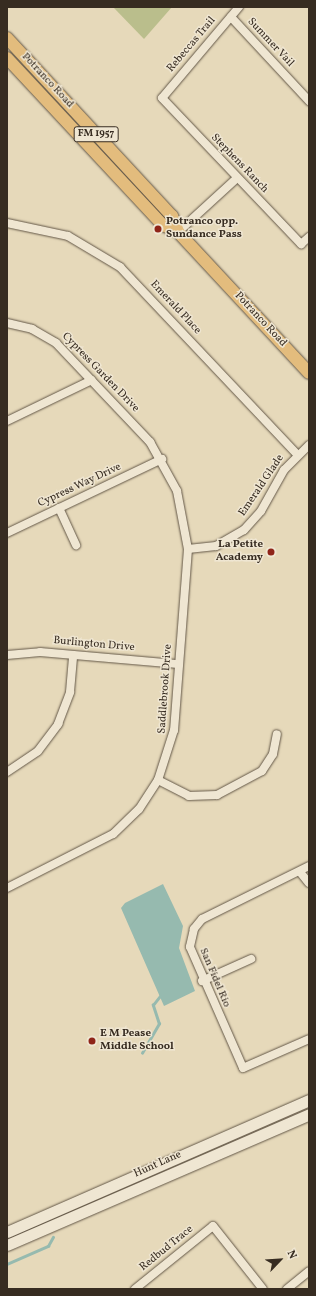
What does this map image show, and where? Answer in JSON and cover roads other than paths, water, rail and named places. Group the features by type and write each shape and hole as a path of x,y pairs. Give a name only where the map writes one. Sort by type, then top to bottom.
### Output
{"main road":[{"name":"Potranco Road","path":"7,38 172,216 178,232"},
{"name":"Potranco Road","path":"7,58 163,225 178,232 309,373"},
{"name":"Hunt Lane","path":"7,1232 309,1100"},
{"name":"Hunt Lane","path":"7,1245 309,1114"},
{"path":"161,1164 166,1175"}],"street":[{"name":"Rebeccas Trail","path":"162,98 239,7"},
{"name":"Summer Vail","path":"231,17 309,101"},
{"name":"Stephens Ranch","path":"162,98 301,244 309,237"},
{"path":"178,232 237,178"},
{"name":"Emerald Place","path":"7,223 68,236 120,267 298,455"},
{"name":"Cypress Garden Drive","path":"7,322 32,329 52,339 92,380 162,460"},
{"path":"7,420 92,380"},
{"name":"Emerald Glade","path":"188,549 216,546 244,530 260,513 280,475 309,445"},
{"name":"Cypress Way Drive","path":"7,533 162,460"},
{"name":"Saddlebrook Drive","path":"7,888 113,834 139,810 158,780 174,730 188,549 182,506 162,460"},
{"path":"59,508 76,545"},
{"name":"Burlington Drive","path":"7,655 28,652 73,654 178,664"},
{"path":"7,772 38,751 58,724 70,692 73,654"},
{"path":"158,780 189,796 217,795 262,771 274,754 277,734"},
{"name":"San Fidel Rio","path":"309,866 197,924 190,947 202,981 243,1068 309,1039"},
{"path":"300,872 309,883"},
{"path":"202,981 251,959"},
{"name":"Redbud Trace","path":"134,1289 213,1226 263,1289"},
{"path":"287,1289 309,1271"}],"water":[{"path":"163,884 183,926 179,948 195,991 164,1006 121,908 125,903"}],"waterway":[{"path":"142,1053 159,1024 153,1005 160,996"},
{"path":"7,1264 48,1246 53,1237"}],"place":[{"name":"Potranco opp. Sundance Pass","path":"158,229"},
{"name":"La Petite Academy","path":"271,552"},
{"name":"E M Pease Middle School","path":"92,1041"}]}
